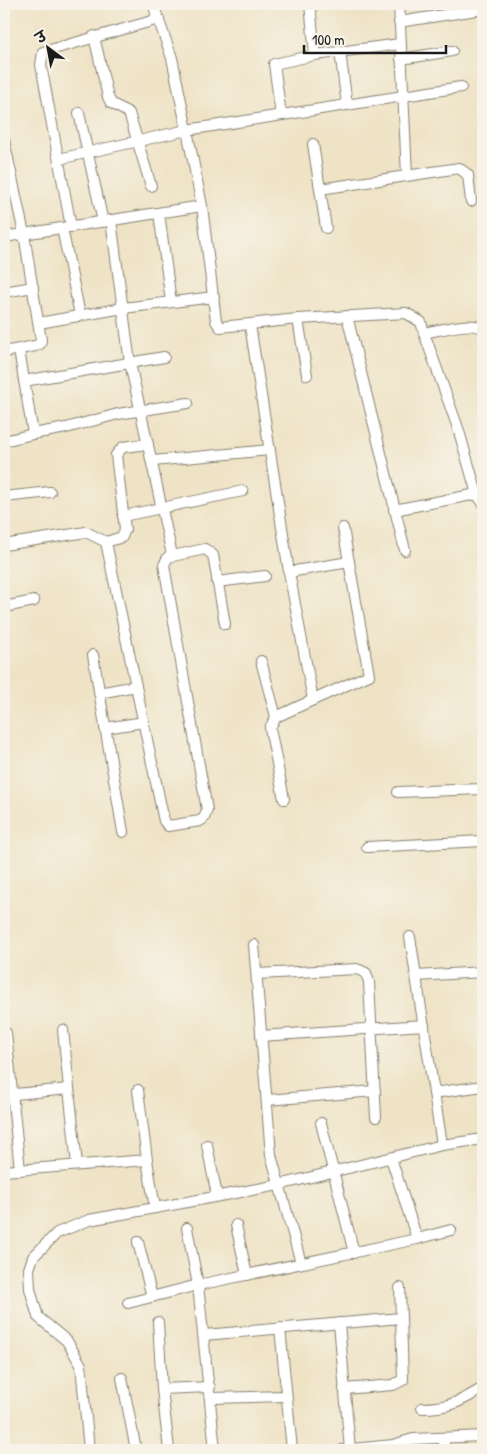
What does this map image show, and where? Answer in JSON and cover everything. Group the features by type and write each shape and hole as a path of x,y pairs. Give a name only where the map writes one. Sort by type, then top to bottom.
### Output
{"street":[{"path":"153,4 172,58 187,130 202,206 216,321 220,327 298,319 406,314 421,322 458,428 477,494 483,503"},
{"path":"310,4 315,55"},
{"path":"399,4 407,176"},
{"path":"400,22 483,9"},
{"path":"80,316 59,159 40,59 43,52 49,48 158,19"},
{"path":"94,36 108,97 111,103 129,113 140,142 151,186"},
{"path":"281,115 274,64 315,55 400,44"},
{"path":"401,59 452,51"},
{"path":"340,52 347,105"},
{"path":"59,159 187,130 461,87"},
{"path":"78,114 87,153 107,221 130,363 153,461 172,555"},
{"path":"4,140 24,234 41,340 40,344 4,352"},
{"path":"313,144 326,228"},
{"path":"320,189 459,168 468,176 471,201"},
{"path":"4,237 202,206"},
{"path":"159,213 171,302"},
{"path":"4,292 32,287"},
{"path":"38,323 122,308 214,297"},
{"path":"347,316 405,550"},
{"path":"298,319 307,375"},
{"path":"424,333 473,324 481,327 483,330"},
{"path":"250,325 313,700"},
{"path":"19,350 34,434"},
{"path":"24,382 164,357"},
{"path":"4,441 118,414 188,403"},
{"path":"4,545 86,532 106,542 118,539 124,534 116,455 123,447 148,444"},
{"path":"153,461 270,450"},
{"path":"123,516 244,491"},
{"path":"4,497 50,492"},
{"path":"394,510 477,494"},
{"path":"284,799 270,728 276,717 370,675 342,528"},
{"path":"106,542 164,821 171,827 200,821 204,818 206,810 164,565 165,560 172,555 205,550 213,555 225,624"},
{"path":"290,572 349,562"},
{"path":"217,582 265,576"},
{"path":"4,607 34,601"},
{"path":"93,654 123,832"},
{"path":"262,661 276,717"},
{"path":"99,693 136,686"},
{"path":"105,728 144,722"},
{"path":"398,792 483,789"},
{"path":"367,847 483,841"},
{"path":"410,937 442,1144"},
{"path":"254,945 271,1156 301,1263"},
{"path":"257,974 356,968 366,972 369,982 376,1117"},
{"path":"416,976 483,973"},
{"path":"262,1036 424,1025"},
{"path":"63,1030 77,1165"},
{"path":"6,1033 8,1094 20,1170"},
{"path":"434,1093 483,1086"},
{"path":"8,1094 69,1089"},
{"path":"138,1090 155,1208"},
{"path":"267,1100 374,1091"},
{"path":"321,1123 354,1253"},
{"path":"89,1450 81,1365 67,1341 38,1317 30,1289 29,1269 33,1257 57,1233 89,1220 279,1185 442,1144 483,1139"},
{"path":"207,1145 217,1196"},
{"path":"391,1158 417,1239"},
{"path":"4,1172 147,1160"},
{"path":"236,1224 248,1275"},
{"path":"187,1228 198,1285 215,1450"},
{"path":"128,1303 198,1285 354,1253 451,1230"},
{"path":"138,1242 152,1297"},
{"path":"344,1389 393,1385 403,1380 400,1288"},
{"path":"204,1335 401,1318"},
{"path":"158,1322 162,1389 169,1450"},
{"path":"339,1323 347,1450 393,1445 413,1439 483,1436"},
{"path":"280,1328 292,1450"},
{"path":"122,1378 136,1450"},
{"path":"162,1389 210,1387"},
{"path":"422,1408 448,1407 483,1388"},
{"path":"211,1398 286,1396"},
{"path":"443,1438 445,1450"}]}
